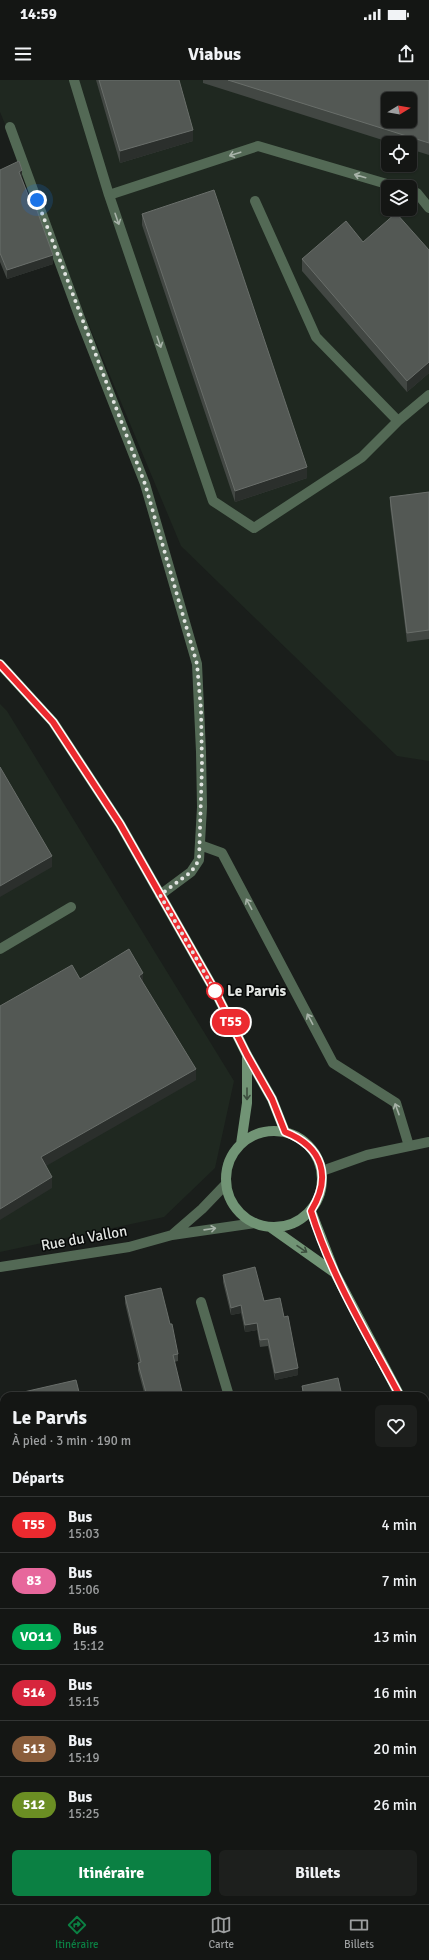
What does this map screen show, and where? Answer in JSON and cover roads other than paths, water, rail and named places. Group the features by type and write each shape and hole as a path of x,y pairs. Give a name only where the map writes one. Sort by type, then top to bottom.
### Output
{"main road":[{"path":"0,664 53,722 120,824 215,991 247,1055 272,1099 285,1132"},
{"path":"241,1144 247,1103 247,1055"},
{"path":"270,1131 285,1132 298,1137 309,1146 318,1157 322,1170 322,1185 318,1199 311,1211 299,1221 285,1226 270,1227 255,1223 241,1214 231,1200 226,1184 227,1169 232,1156 241,1144 254,1135 270,1131"},
{"path":"311,1211 334,1273 398,1392"},
{"path":"270,1227 334,1273"}],"street":[{"path":"74,80 109,195 213,501 254,528 362,457 398,421 429,395"},
{"path":"10,127 80,318 145,484 197,664 201,710 199,860 191,872 160,895"},
{"path":"109,195 258,146 381,182"},
{"path":"417,193 429,208"},
{"path":"255,201 316,337 398,421"},
{"path":"200,845 222,853 333,1063 396,1103 409,1146"},
{"path":"0,949 71,907"},
{"path":"322,1170 367,1155 429,1142"},
{"name":"Rue du Vallon","path":"172,1235 202,1210 226,1184"},
{"name":"Rue du Vallon","path":"0,1267 129,1247 172,1235 255,1223"},
{"path":"201,1302 228,1392"}],"place":[{"name":"Le Parvis","path":"215,991"}]}
